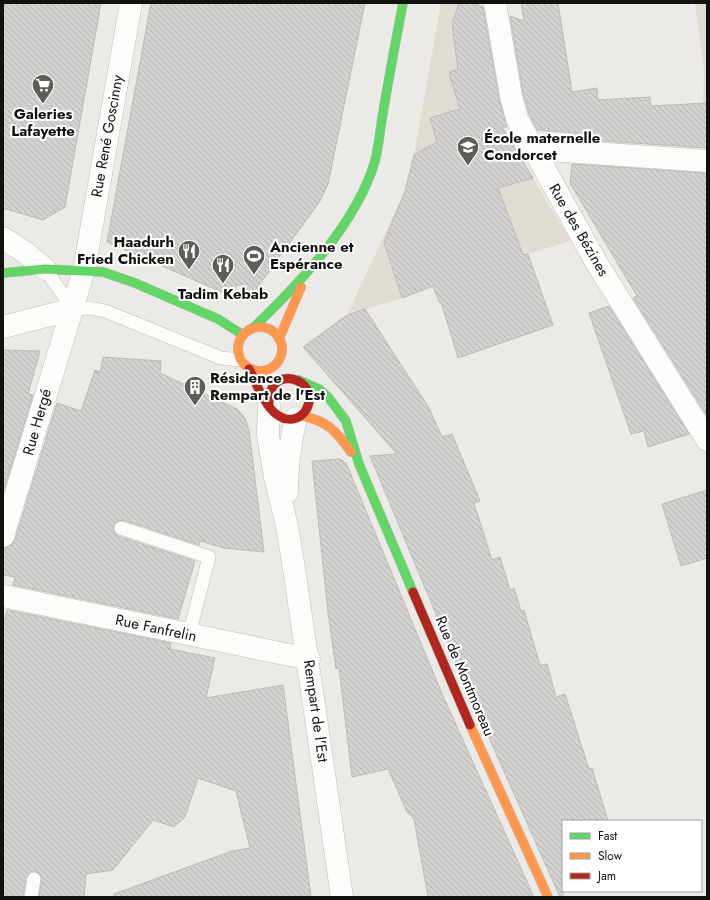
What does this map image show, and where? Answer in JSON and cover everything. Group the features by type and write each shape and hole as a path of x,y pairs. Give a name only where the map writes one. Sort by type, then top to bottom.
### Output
{"main road":[{"path":"253,328 267,328 273,332 279,339 282,352 291,367 299,380 305,385 310,398 306,411 299,417 283,419 272,411 244,364 238,346 243,335 276,308 306,275 343,225 362,192 373,165 403,3"},
{"path":"3,273 45,269 104,272 135,283 218,319 243,335"},
{"path":"279,339 306,275"},
{"path":"244,364 256,371 270,369 280,359 282,352"},
{"path":"269,405 268,397 273,384 286,378 299,380"},
{"name":"Rue de Montmoreau","path":"299,380 319,389 335,404 346,421 359,464 455,691 548,897"},
{"name":"Rue de Montmoreau","path":"299,417 323,420 338,433 359,464"}],"street":[{"name":"Rue René Goscinny","path":"73,309 84,270 131,3"},
{"name":"Rue des Bézines","path":"495,3 511,96 517,119 596,262 707,440"},
{"path":"534,149 707,161"},
{"path":"3,238 26,253 45,269"},
{"path":"3,327 73,309"},
{"name":"Rue Hergé","path":"3,536 57,353 73,309"},
{"name":"Rempart de l'Est","path":"269,405 268,435 274,478 287,526 309,660 342,897"},
{"name":"Rempart de l'Est","path":"287,526 287,474 292,438 299,417"},
{"name":"Rue Fanfrelin","path":"3,596 309,660"}],"lane":[{"path":"45,269 73,309 90,308 105,311 221,358 244,364"},
{"path":"121,528 208,558 189,635"},
{"path":"31,897 34,879"}],"shaded area":[{"name":"École maternelle Condorcet","path":"441,3 479,3 500,124 571,241 523,255 402,298 347,315 405,191 414,155"},
{"path":"695,3 707,3 707,103 703,103 704,71"}],"building":[{"name":"Galeries Lafayette","path":"3,3 101,3 65,207 43,220 3,208"},
{"path":"151,3 365,3 328,184 320,201 252,295 237,284 233,297 107,242"},
{"name":"École maternelle Condorcet","path":"459,3 472,3 483,7 499,98 507,127 502,127 533,178 498,188 523,255 528,254 553,325 458,358 441,302 439,302 433,286 402,298 384,242 405,191 414,155 437,142 430,118 460,109 449,73 458,69 452,24"},
{"path":"521,3 558,3 572,92 597,88 598,100 650,97 651,106 707,103 707,148 574,139 575,133 537,130 529,114 523,93 510,16 524,21"},
{"path":"572,164 707,173 707,416 633,298 637,296 570,183"},
{"path":"609,306 689,434 648,447 644,431 631,434 589,313"},
{"path":"365,309 429,408 442,437 452,434 480,501 474,503 492,560 500,557 510,590 514,588 521,611 524,610 540,665 547,664 556,697 565,694 589,769 592,768 608,820 562,820 563,897 560,897 466,686 370,456 397,454 303,347 347,315"},
{"path":"3,350 40,351 28,394 33,395 3,493"},
{"path":"103,357 161,361 160,373 237,409 245,418 249,430 264,552 224,548 200,541 199,545 123,520 116,522 114,525 113,530 118,536 195,561 178,619 13,585 15,577 3,575 3,548 11,545 15,540 57,403 81,411 95,370 100,372"},
{"path":"340,459 346,463 443,696 534,897 428,897 414,819 407,812 388,769 352,777 339,668 336,669 328,612 312,461"},
{"path":"707,490 707,558 681,566 662,504"},
{"path":"7,610 171,643 170,649 215,658 206,698 283,685 311,897 114,897 114,894 232,851 250,848 236,791 198,778 185,817 174,827 153,820 113,870 86,874 84,897 39,897 42,877 35,871 31,872 26,877 23,897 3,897 3,627"}],"traffic: fast":[{"path":"253,328 289,292 324,251 341,229 355,207 366,184 375,161 403,3"},
{"path":"3,273 45,269 103,272 135,283 218,319 243,335"},
{"path":"299,380 319,389 328,397 346,421 359,464 413,592"}],"traffic: slow":[{"path":"279,339 301,287"},
{"path":"256,327 264,327 276,333 282,345 282,349 282,353 276,365 264,371 256,371 244,365 238,353 238,345 244,333 256,327"},
{"path":"302,416 319,421 331,428 341,438 351,452"},
{"path":"470,725 548,897"}],"traffic: jam":[{"path":"249,369 265,402 277,415 285,419 295,419 304,413 309,400 308,392 304,385 298,381 283,379 276,383 271,390 269,395 269,405"},
{"path":"413,592 470,725"}],"place":[{"name":"Galeries Lafayette","path":"43,104"},
{"name":"École maternelle Condorcet","path":"468,166"},
{"name":"Haadurh Fried Chicken","path":"189,270"},
{"name":"Ancienne et Espérance","path":"254,276"},
{"name":"Tadim Kebab","path":"223,284"},
{"name":"Résidence Rempart de l'Est","path":"195,406"}]}
